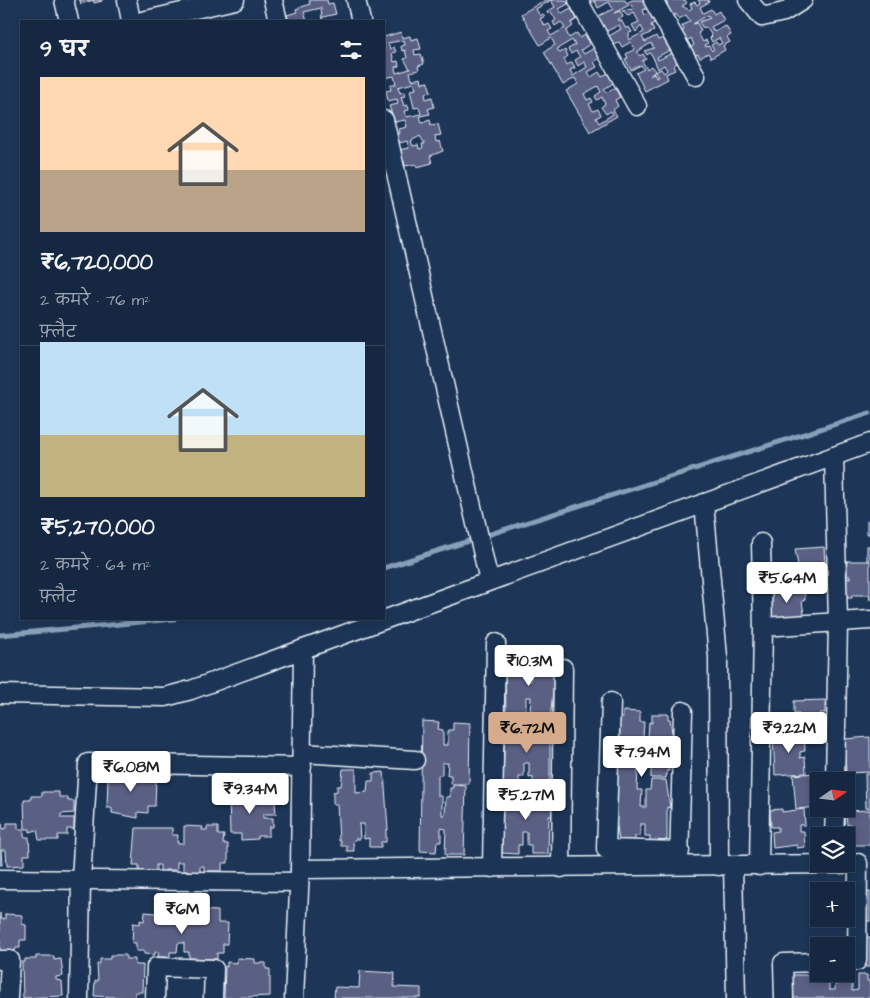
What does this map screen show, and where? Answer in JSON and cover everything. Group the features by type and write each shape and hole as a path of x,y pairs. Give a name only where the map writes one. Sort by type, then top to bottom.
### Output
{"street":[{"path":"64,0 69,20"},
{"path":"127,0 132,20"},
{"path":"151,20 186,16 235,0"},
{"path":"273,0 278,20"},
{"path":"356,0 361,20"},
{"path":"578,0 637,106"},
{"path":"653,0 696,76"},
{"path":"748,0 762,17 784,12 803,0"},
{"path":"385,124 489,581"},
{"path":"385,619 870,443"},
{"path":"834,456 838,623 835,772"},
{"path":"704,503 718,656 726,866 736,998"},
{"path":"758,866 763,627 761,543"},
{"path":"0,694 165,697 191,690 382,620"},
{"path":"763,627 870,620"},
{"path":"492,868 496,643"},
{"path":"294,998 300,876 303,649"},
{"path":"561,868 562,668"},
{"path":"611,702 606,849 726,866 810,865"},
{"path":"679,859 683,711"},
{"path":"79,998 81,880 88,763 415,760"},
{"path":"0,879 81,880 300,876 492,868 561,868 679,859"},
{"path":"855,864 857,961 855,961"},
{"path":"0,960 10,960 8,998"},
{"path":"784,998 783,963 810,962"},
{"path":"155,998 156,967 214,969 213,998"}],"building":[{"path":"80,0 93,0 81,4"},
{"path":"93,0 102,0 102,1 94,3"},
{"path":"327,0 328,4 333,3 336,14 323,17 322,20 321,8 304,12 307,20 289,20 287,15 297,12 296,9 310,4 309,1"},
{"path":"545,0 551,0 566,0 568,4 559,9 562,14 571,9 577,19 571,23 573,26 566,31 569,38 577,33 580,38 585,35 590,44 581,50 584,54 594,48 600,58 594,62 597,67 588,72 591,77 599,72 602,77 609,72 615,82 604,89 606,93 615,88 620,97 615,100 618,106 613,110 617,116 590,132 566,91 578,84 575,78 563,85 544,52 555,45 551,38 540,45 521,14","holes":["551,0 555,7 547,12 548,14 551,12 556,20 553,22 555,26 561,22 565,28 551,36 548,31 552,29 549,24 545,26 540,19 545,16 543,14 540,16 536,9","572,40 575,45 568,49 571,54 576,51 580,57 575,60 578,66 584,62 587,67 573,76 570,70 575,68 572,62 567,65 564,59 568,56 565,50 560,53 557,49","598,86 601,92 595,96 597,100 602,97 605,104 601,107 606,114 611,111 613,114 599,123 596,118 601,115 598,109 593,111 589,104 593,102 591,98 587,100 584,94"]},
{"path":"585,0 625,0 627,3 632,0 643,0 648,8 643,10 645,15 651,12 656,22 651,25 654,31 642,37 645,42 656,36 658,40 663,38 670,50 657,57 658,60 672,53 677,63 673,66 675,70 666,74 668,79 645,91 636,73 644,69 641,65 631,70 625,59 628,58 626,54 635,49 631,42 622,47 619,42 614,45 609,36 621,29 619,25 607,31 596,17 613,9 609,2 598,8 595,1 588,5","holes":["631,4 633,9 622,11 628,16 634,13 639,22 632,25 636,32 641,26 644,32 629,40 629,33 632,32 629,27 626,29 621,20 619,21 618,19 623,17 620,11 614,13","651,43 654,48 644,51 647,55 649,53 652,55 658,69 664,65 667,70 664,73 661,69 655,72 658,77 656,78 654,73 650,76 655,71 651,66 647,69 642,61 646,59 643,54 640,56 637,52"]},
{"path":"665,0 685,0 687,3 682,6 689,10 692,8 690,4 695,2 697,5 700,3 698,0 708,0 709,2 700,7 703,13 711,9 714,14 719,11 724,20 711,27 714,32 726,26 731,35 727,37 730,42 723,46 725,50 711,58 708,53 700,58 698,54 694,56 690,48 694,45 691,38 685,42 679,33 684,30 682,26 690,21 686,15 679,19 676,14 668,19 662,9 668,5","holes":["708,15 710,18 699,22 702,27 707,28 712,36 710,38 712,42 719,38 722,43 718,45 716,42 711,45 714,49 712,51 709,46 706,47 705,45 708,43 706,40 703,42 698,33 701,31 697,23 693,24"]},
{"path":"401,32 402,38 410,36 411,40 418,38 421,49 414,50 415,55 421,54 424,64 418,66 419,70 410,72 412,80 421,78 422,83 428,82 431,92 425,93 426,99 432,97 434,107 428,109 430,114 420,116 422,123 430,120 431,125 438,124 441,135 435,136 436,142 440,141 443,151 430,156 432,163 417,167 416,164 405,166 404,161 401,162 398,150 409,148 407,141 395,144 393,135 400,133 399,129 407,127 405,120 395,122 389,106 398,104 397,99 388,101 386,91 391,90 390,85 396,84 394,76 385,78 385,37","holes":["404,40 405,45 401,46 402,51 405,50 407,58 404,59 410,69 396,73 395,67 399,66 398,61 394,62 392,53 396,52 394,47 390,49 388,43","414,83 416,89 410,90 414,108 419,107 421,114 406,117 404,111 409,110 408,105 404,106 401,97 405,96 404,92 400,93 398,87","420,136 425,144 422,144 423,148 419,149 418,145 413,146 411,141"]},
{"path":"867,521 870,521 870,534 867,534"},
{"path":"867,546 870,546 870,560 867,560"},
{"path":"824,547 826,586 816,586 816,583 795,584 794,571 799,571 795,549"},
{"path":"847,561 870,561 870,600 869,595 852,595 852,598 847,598 846,578 850,578 850,576 847,576"},
{"path":"769,585 782,585 782,588 804,586 805,600 802,601 805,621 772,623"},
{"path":"505,656 522,656 522,665 526,665 526,681 531,681 531,665 534,665 534,656 550,657 552,673 555,673 550,719 534,719 535,711 530,711 531,697 526,697 526,710 522,710 522,719 506,719"},
{"path":"825,700 825,713 820,713 820,721 825,721 826,738 805,739 805,727 799,728 799,714 794,714 794,701"},
{"path":"623,711 640,712 640,722 644,722 643,737 648,737 649,722 652,723 652,714 668,714 668,719 670,719 673,739 670,739 669,771 667,770 666,778 651,778 651,768 648,768 648,755 643,755 643,768 638,768 637,790 642,790 641,807 646,807 646,790 650,790 651,780 666,780 670,808 667,807 667,840 665,840 664,846 650,845 650,836 645,836 645,824 640,824 640,836 635,836 635,847 620,847 615,813 617,718 623,718"},
{"path":"505,720 521,721 521,731 525,731 525,746 530,746 533,721 550,721 550,780 548,780 548,789 533,788 533,777 529,778 529,763 524,763 524,777 519,777 519,785 503,784"},
{"path":"422,721 439,722 438,729 443,730 443,745 448,745 448,730 453,730 453,722 470,723 469,784 451,784 451,775 447,775 448,763 442,763 442,775 438,775 438,796 442,796 442,815 445,815 446,797 450,797 450,788 453,788 453,785 466,786 464,855 445,855 446,829 441,828 441,842 437,842 436,852 420,851"},
{"path":"796,731 804,731 805,751 800,752 800,758 805,757 806,773 775,775 773,735 781,734 781,737 796,736"},
{"path":"870,737 870,772 846,772 844,739"},
{"path":"122,768 141,769 141,774 150,774 150,779 156,779 155,806 148,806 148,813 138,812 138,818 112,813 112,808 107,808 108,778 112,779 113,773 122,773"},
{"path":"343,769 356,769 356,793 367,792 368,781 373,781 373,773 384,772 388,830 386,830 386,842 381,842 381,847 369,847 369,838 364,839 364,824 359,824 360,839 355,839 353,842 354,851 347,851 347,846 341,846 341,841 339,841 337,804 333,804 333,792 337,791 337,786 341,786"},
{"path":"810,773 810,808 796,809 793,775"},
{"path":"865,774 870,774 870,808 866,808"},
{"path":"503,787 520,787 520,798 524,797 524,814 528,815 529,798 533,798 533,789 547,790 549,806 552,806 552,816 549,816 548,854 531,854 531,845 527,845 527,832 522,832 522,845 518,845 518,854 502,853"},
{"path":"242,791 260,791 260,797 268,797 268,802 275,802 276,814 263,814 263,818 273,818 273,827 269,827 269,836 258,836 258,839 241,840 241,834 230,834 229,795 242,795"},
{"path":"42,792 59,792 59,797 68,797 68,801 74,801 74,813 61,814 61,818 74,818 74,829 67,829 67,835 58,835 58,840 39,840 37,830 30,832 30,829 25,829 24,800 31,800 31,796 42,796"},
{"path":"782,809 782,812 804,809 805,825 799,825 799,831 804,831 805,847 797,848 797,845 773,848 772,832 778,831 778,827 771,827 770,810"},
{"path":"870,810 870,845 855,845 855,827 847,825 846,818 855,818 855,811"},
{"path":"0,823 2,823 3,829 7,828 7,823 18,823 18,829 24,829 24,837 29,837 30,855 24,855 24,865 7,866 6,850 1,850 2,865 0,865"},
{"path":"184,826 203,827 202,830 207,830 207,827 218,827 218,835 224,835 223,844 228,844 228,863 222,863 222,871 204,871 204,866 200,866 200,872 189,874 189,871 183,871 183,862 177,862 177,870 165,870 165,873 160,873 160,865 156,865 156,872 139,872 139,865 133,865 136,828 172,828 172,835 178,835 177,843 184,843"},
{"path":"866,892 870,892 870,921 866,921"},
{"path":"193,910 218,911 218,923 228,923 227,944 223,944 223,953 217,953 217,959 189,958 189,952 184,952 184,943 178,943 177,952 170,952 170,957 158,957 159,952 155,952 155,955 144,954 144,951 136,951 136,943 132,943 133,923 140,924 140,920 144,921 145,912 156,913 156,920 160,920 161,914 178,915 178,924 185,925 185,918 192,918"},
{"path":"5,914 22,915 22,924 26,925 26,940 20,940 20,948 16,948 15,951 0,951 0,919 5,919"},
{"path":"865,937 870,937 870,967 866,967"},
{"path":"110,955 126,955 126,959 135,959 135,965 143,965 142,992 135,992 135,998 94,996 95,981 98,981 97,964 100,964 100,959 110,959"},
{"path":"36,956 54,956 54,960 61,959 63,976 56,977 56,980 62,981 63,996 23,998 22,962 25,962 25,959 36,959"},
{"path":"237,958 255,959 255,963 266,963 266,969 270,969 270,996 224,998 225,966 227,967 227,962 237,963"},
{"path":"360,971 395,973 394,987 421,988 421,998 334,998 335,987 359,988"},
{"path":"789,975 810,975 810,982 829,982 829,990 835,990 836,982 852,982 852,991 858,990 858,975 867,975 867,981 870,981 870,998 789,998"}],"waterway":[{"path":"385,568 870,413"},
{"path":"0,635 163,620"}]}
